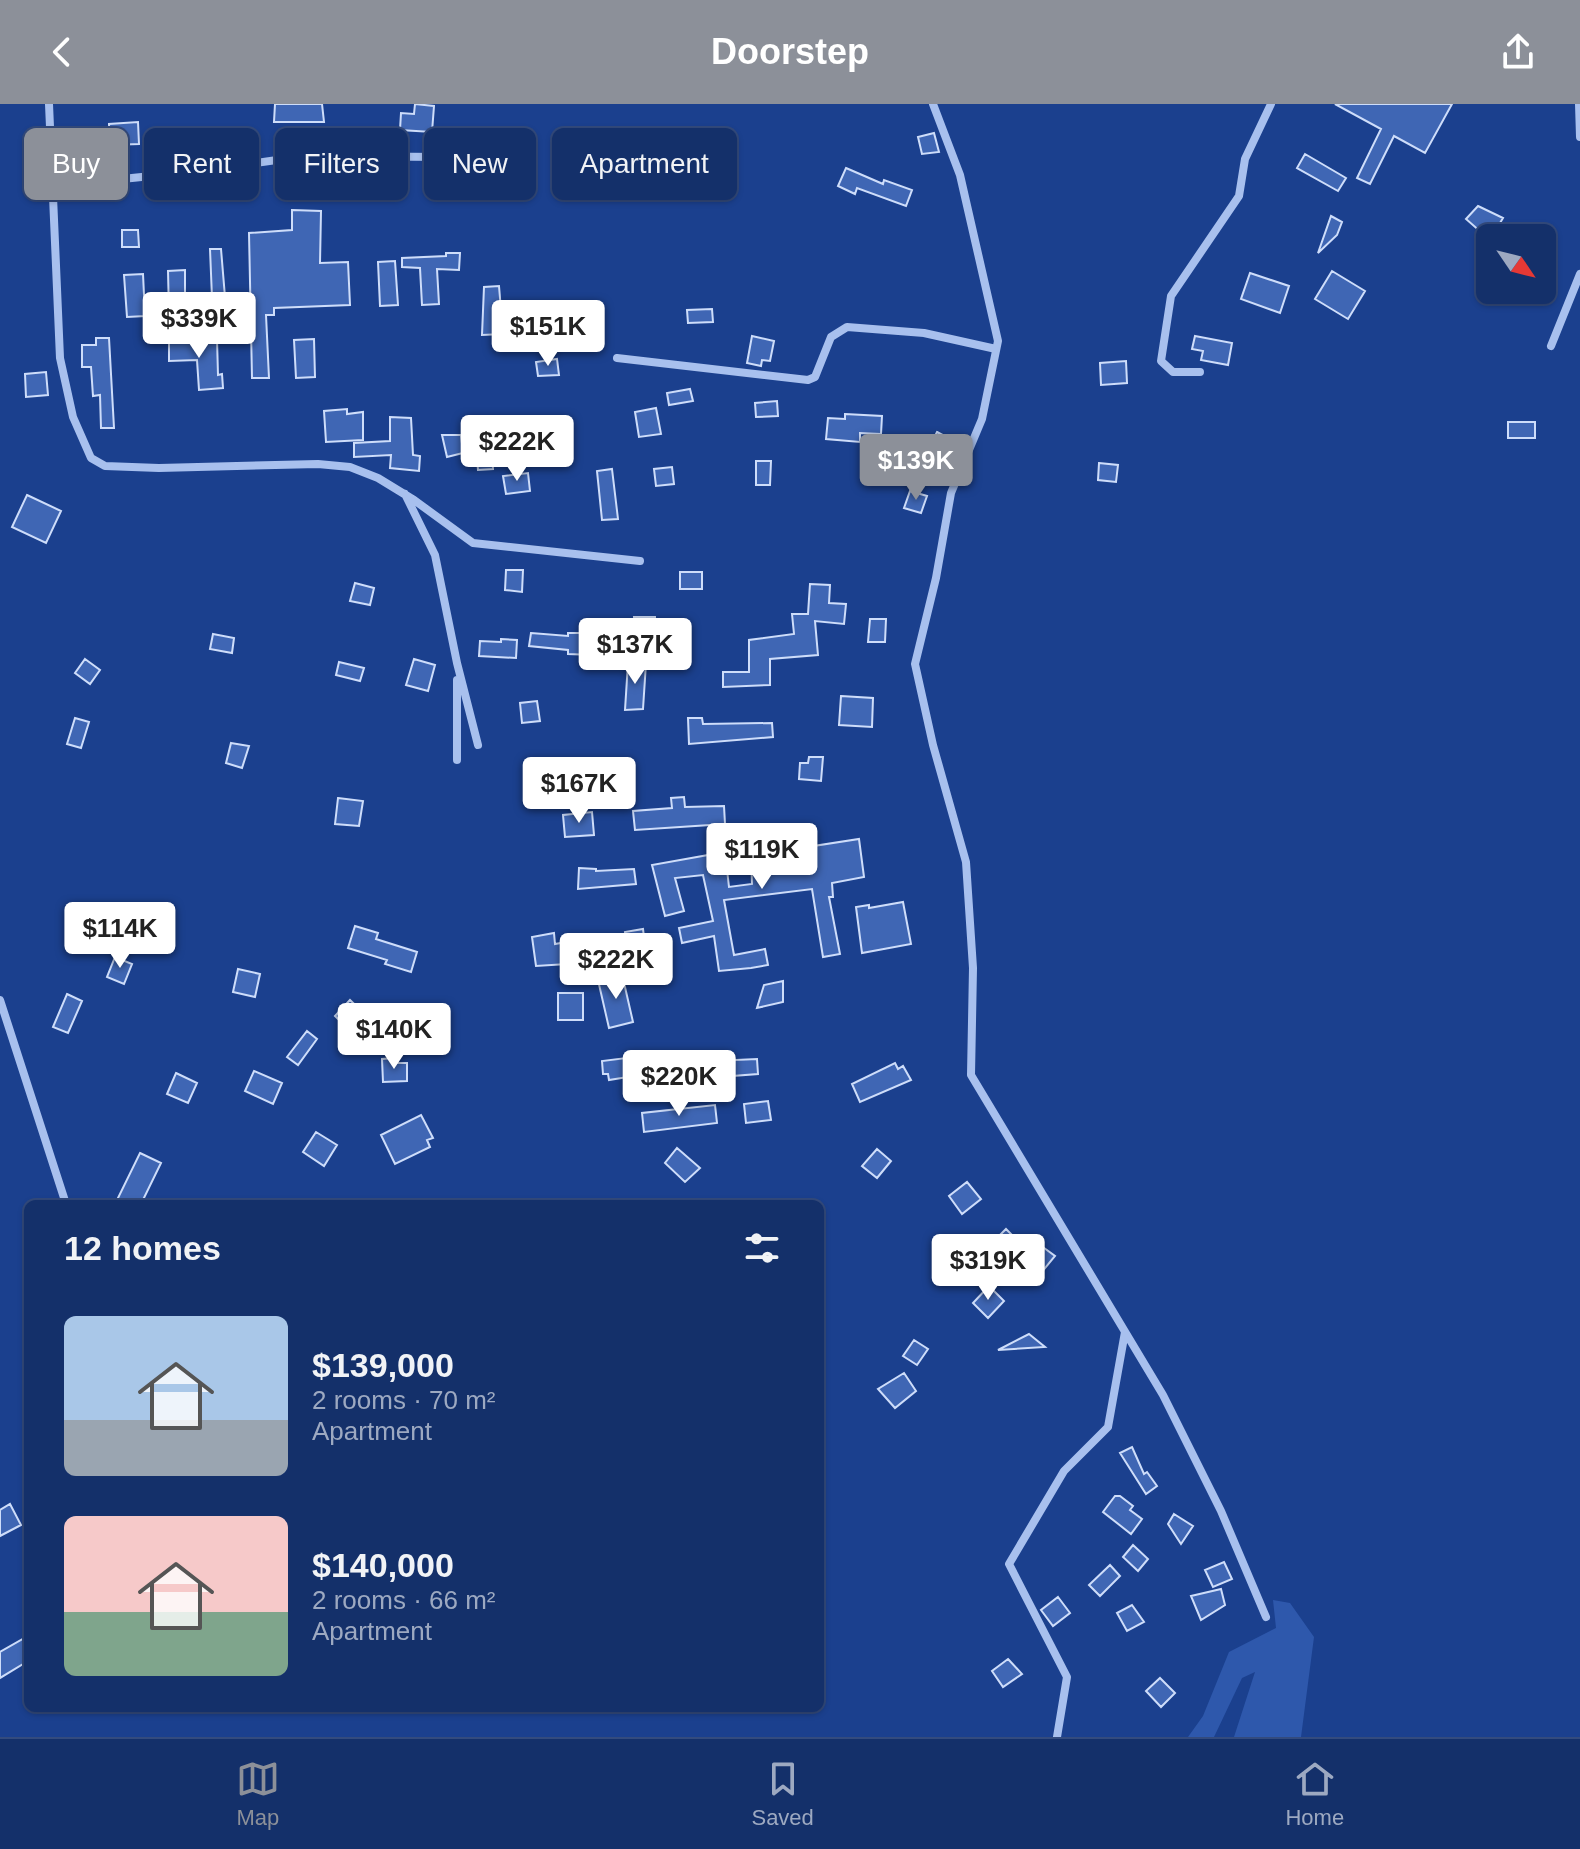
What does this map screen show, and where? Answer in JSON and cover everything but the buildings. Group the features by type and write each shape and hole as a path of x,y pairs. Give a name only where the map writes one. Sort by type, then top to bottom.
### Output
{"street":[{"path":"49,104 50,128"},
{"path":"933,104 960,175 998,341 982,419 951,493 936,578 915,664 933,745 966,862 973,968 971,1075 1163,1395 1221,1511 1266,1617"},
{"path":"1200,372 1173,372 1161,361 1171,296 1239,196 1245,159 1271,104"},
{"path":"1579,104 1580,137"},
{"path":"128,178 305,156 424,157"},
{"path":"54,200 60,358 73,417 91,458 105,466 159,468 333,464 378,478 473,543 640,561"},
{"path":"1551,346 1580,274"},
{"path":"617,358 808,380 815,377 831,337 847,327 924,333 996,349"},
{"path":"404,494 435,555 478,745"},
{"path":"457,663 457,760"},
{"path":"0,1000 65,1200"},
{"path":"1057,1737 1067,1677 1009,1564 1064,1471 1108,1427 1125,1332"}],"shaded area":[{"path":"1273,1600 1290,1603 1314,1637 1301,1737 1234,1737 1255,1672 1242,1678 1214,1737 1188,1737 1203,1716 1229,1652 1276,1628"}]}
